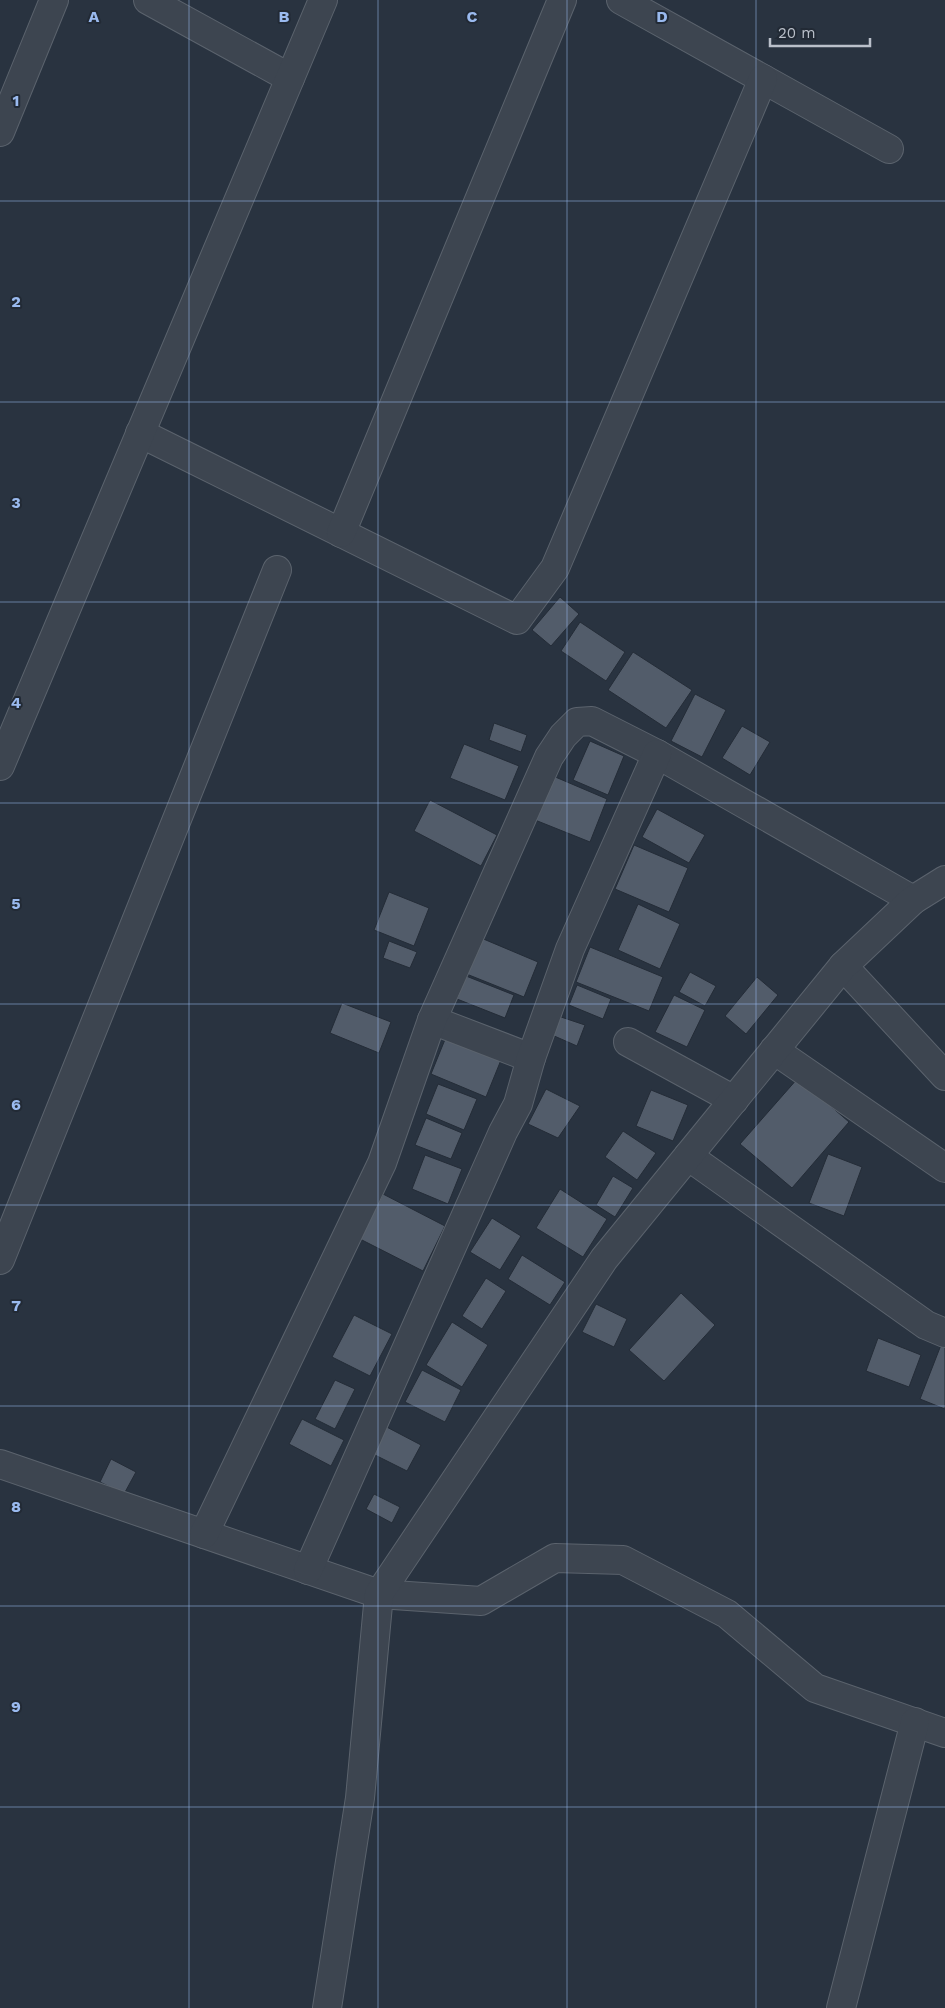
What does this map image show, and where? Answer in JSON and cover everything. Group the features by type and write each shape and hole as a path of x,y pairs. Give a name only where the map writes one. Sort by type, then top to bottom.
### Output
{"street":[{"path":"0,132 54,0"},
{"path":"148,0 290,78"},
{"path":"0,766 323,0"},
{"path":"340,532 562,0"},
{"path":"621,0 889,148"},
{"path":"140,433 517,620 555,568 763,79"},
{"path":"0,1260 277,570"},
{"path":"204,1534 382,1163 432,1020 549,757 563,736 578,722 592,721 657,754 913,900"},
{"path":"308,1570 503,1132 518,1104 530,1058 570,948 657,754"},
{"path":"326,2008 360,1798 380,1594 604,1259 843,966 913,900 945,880"},
{"path":"843,966 945,1076"},
{"path":"432,1020 530,1058"},
{"path":"628,1042 734,1100"},
{"path":"774,1050 945,1168"},
{"path":"688,1156 926,1325 945,1333"},
{"path":"0,1464 380,1594 481,1602 555,1558 623,1560 727,1614 814,1688 945,1732"},
{"path":"841,2008 915,1722"}],"building":[{"path":"560,597 579,614 551,646 532,630"},
{"path":"580,622 625,652 606,681 561,651"},
{"path":"633,652 692,690 666,728 608,690"},
{"path":"695,694 726,710 702,757 671,741"},
{"path":"494,723 527,735 521,752 489,740"},
{"path":"742,726 770,742 750,775 722,758"},
{"path":"590,741 624,756 608,795 573,780"},
{"path":"464,744 519,766 505,800 450,778"},
{"path":"553,776 607,799 590,842 535,820"},
{"path":"430,800 497,835 481,866 414,831"},
{"path":"657,809 705,835 689,863 642,837"},
{"path":"634,845 688,868 669,912 615,889"},
{"path":"389,892 429,908 414,946 374,930"},
{"path":"638,904 680,924 660,969 618,950"},
{"path":"474,935 538,962 524,997 459,971"},
{"path":"389,941 417,952 410,968 383,958"},
{"path":"590,947 663,977 649,1011 576,982"},
{"path":"690,972 716,986 705,1006 679,992"},
{"path":"466,976 514,995 505,1018 457,999"},
{"path":"757,977 778,995 746,1034 725,1016"},
{"path":"577,985 611,999 603,1019 569,1005"},
{"path":"674,995 705,1010 687,1047 655,1032"},
{"path":"342,1003 391,1022 379,1053 330,1033"},
{"path":"558,1016 585,1025 577,1046 552,1035"},
{"path":"446,1037 501,1060 486,1097 431,1074"},
{"path":"798,1078 849,1122 792,1188 740,1144"},
{"path":"438,1084 477,1099 464,1130 426,1114"},
{"path":"546,1089 580,1106 558,1138 528,1124"},
{"path":"651,1090 688,1105 673,1141 636,1126"},
{"path":"426,1118 462,1133 451,1159 415,1145"},
{"path":"623,1131 656,1153 637,1180 605,1157"},
{"path":"828,1154 862,1167 844,1216 809,1203"},
{"path":"425,1155 462,1169 448,1204 412,1189"},
{"path":"613,1176 633,1188 615,1217 596,1205"},
{"path":"560,1189 607,1219 583,1257 536,1228"},
{"path":"383,1194 445,1226 423,1271 360,1239"},
{"path":"492,1218 521,1236 500,1270 470,1252"},
{"path":"522,1255 565,1282 550,1305 508,1279"},
{"path":"486,1278 506,1291 482,1329 462,1316"},
{"path":"681,1293 715,1325 664,1381 629,1350"},
{"path":"596,1304 627,1319 614,1347 582,1332"},
{"path":"354,1315 392,1334 370,1376 332,1357"},
{"path":"452,1322 488,1345 462,1387 426,1365"},
{"path":"878,1338 921,1355 909,1387 866,1371"},
{"path":"941,1345 945,1347 945,1409 920,1399"},
{"path":"422,1370 461,1390 445,1422 405,1402"},
{"path":"335,1380 355,1389 335,1429 315,1419"},
{"path":"302,1419 344,1440 331,1466 289,1444"},
{"path":"381,1424 421,1445 407,1471 367,1451"},
{"path":"111,1459 136,1472 124,1494 100,1482"},
{"path":"374,1494 400,1507 392,1523 366,1509"}]}
